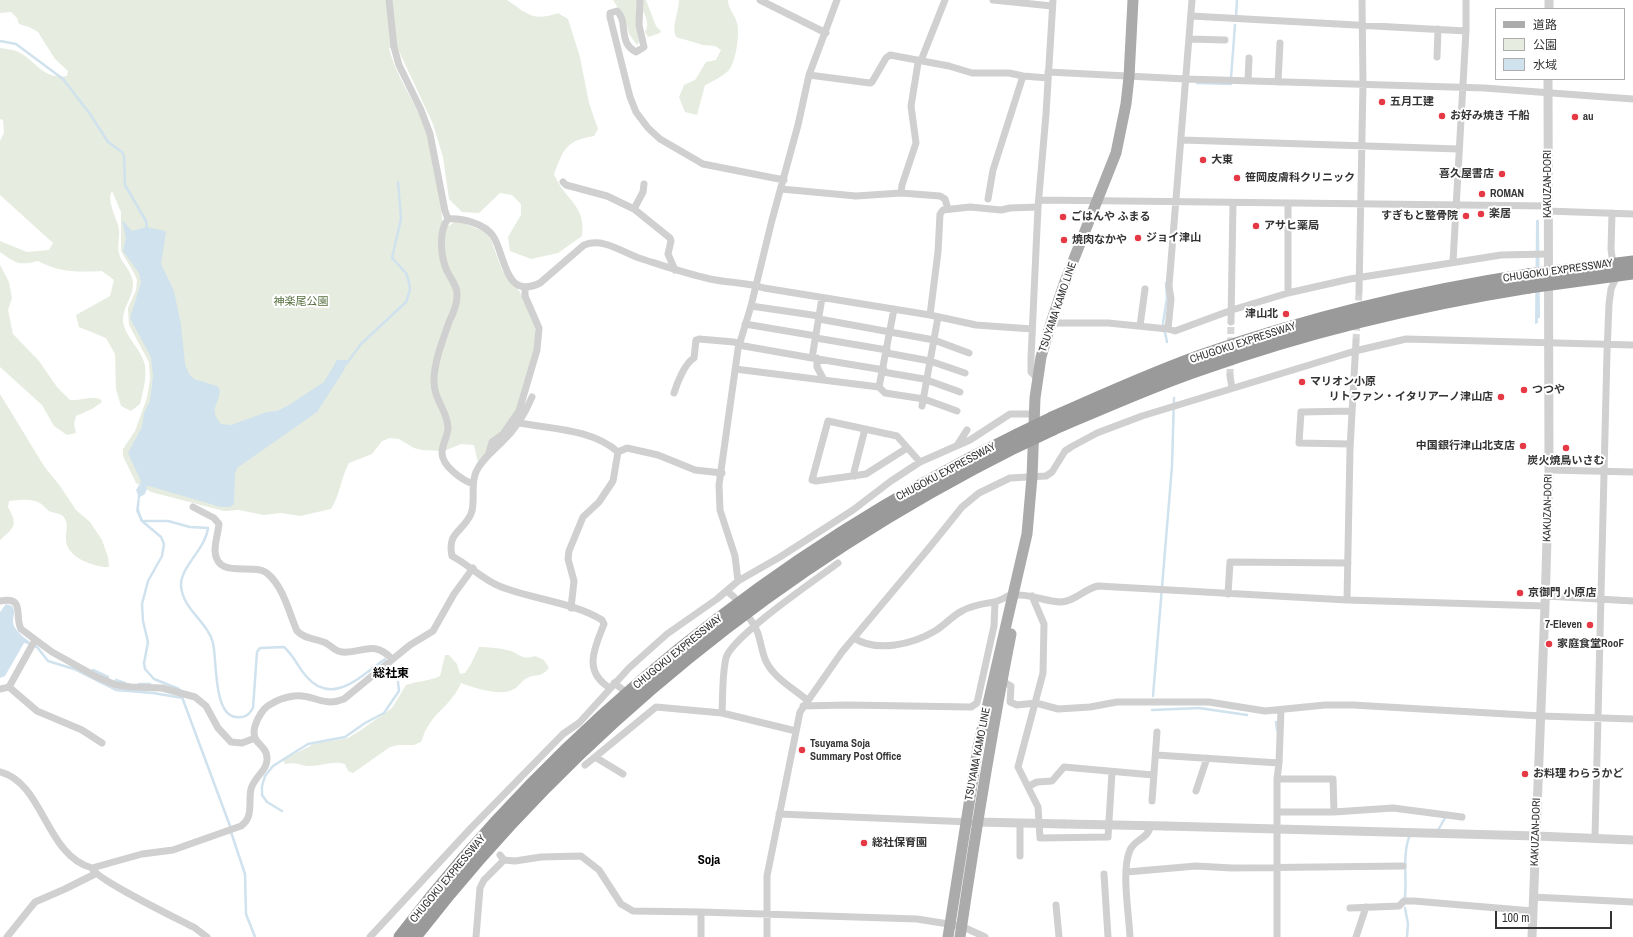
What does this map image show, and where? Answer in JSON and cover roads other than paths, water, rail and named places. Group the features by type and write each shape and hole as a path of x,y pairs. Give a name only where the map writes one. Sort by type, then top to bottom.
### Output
{"highway":[{"name":"CHUGOKU EXPRESSWAY","path":"400,937 446,880 517,800 592,726 670,657 757,589 846,529 934,477 1053,423 1106,393 1199,356 1298,324 1394,300 1528,281 1633,262"},
{"name":"CHUGOKU EXPRESSWAY","path":"1528,281 1633,273"},
{"name":"CHUGOKU EXPRESSWAY","path":"414,937 488,849 530,803 601,734 678,666 764,599 814,564 895,512 1017,440"}],"main road":[{"name":"TSUYAMA KAMO LINE","path":"960,932 1015,595 1027,534 1035,414 1041,357 1051,323 1116,153 1126,104 1129,77 1133,0"},
{"name":"TSUYAMA KAMO LINE","path":"948,937 978,747 1015,595"}],"street":[{"path":"389,0 394,47 399,65 421,110 430,134 445,211 448,219"},
{"path":"640,0 639,25 644,43 644,47 641,50 636,52 631,49 625,39 622,15 617,11 613,11 610,13 610,17 630,97 636,112 648,128 660,139 703,164 784,180"},
{"path":"760,0 826,33"},
{"path":"738,581 735,556 720,510 719,485 722,473 739,344 751,306 766,243 782,189 809,75 826,33 837,0"},
{"path":"901,193 902,185 916,143 911,106 920,60 946,0"},
{"path":"993,0 1053,3 1038,204 1032,329 1031,372 1038,379"},
{"path":"1168,328 1171,299 1169,286 1182,140 1192,0"},
{"path":"1359,292 1362,0"},
{"path":"1453,262 1466,31 1466,0"},
{"path":"1190,16 1466,31"},
{"path":"1437,57 1438,29"},
{"path":"1189,39 1225,40"},
{"path":"1278,82 1280,43"},
{"path":"809,75 870,83 886,58 890,55 949,66 972,73 1009,73 1023,76 1048,75 1129,77 1463,87 1633,99"},
{"path":"1248,81 1249,58"},
{"path":"988,199 993,170 1023,76"},
{"name":"KAKUZAN-DORI","path":"1532,937 1546,601 1549,470 1547,208 1548,80"},
{"path":"1182,140 1459,149"},
{"path":"563,182 566,185 607,196 634,209 670,238 671,241 668,254 675,270"},
{"path":"634,209 643,192 644,184"},
{"path":"782,189 856,196 901,193 940,196 945,198 948,209"},
{"path":"930,315 938,252 940,214 943,210 948,209 977,207 1001,210 1038,204 1177,202 1456,205 1547,208 1633,214"},
{"path":"1231,322 1233,203"},
{"path":"1288,203 1288,294"},
{"path":"1595,838 1609,304 1611,290 1615,280 1610,249 1612,213"},
{"path":"448,219 466,221 489,231 494,237 502,263 509,275 518,284 525,287 532,287 540,283 584,245 591,242 610,246 629,255 709,279 930,315 996,328 1032,329"},
{"path":"448,219 442,231 443,262 458,295 437,360 434,378 435,392 438,404 446,415 448,426 447,439 442,452 443,459 451,469 473,484"},
{"path":"1051,323 1108,323 1168,328 1175,331 1232,310 1288,294 1350,279 1359,279 1453,262 1501,256 1548,254"},
{"path":"489,454 492,442 503,434 519,411 537,350 539,328 525,296 525,287"},
{"path":"1140,326 1145,289"},
{"path":"822,298 816,337 815,358 817,367 824,380"},
{"path":"751,306 934,340 969,353"},
{"path":"879,387 887,352 894,309"},
{"path":"923,403 938,317"},
{"path":"745,324 930,361 965,373"},
{"path":"674,393 689,361 694,358 696,340 699,339 739,344 883,371 927,380 960,392"},
{"path":"767,937 767,876 796,731 803,706 854,638 970,499 1002,480 1010,478 1046,476 1052,472 1065,451 1097,434 1142,416 1355,351 1406,339 1608,343 1633,345"},
{"path":"1347,600 1350,444 1356,341"},
{"path":"735,369 879,387 885,393 957,411"},
{"path":"1230,376 1232,388"},
{"path":"532,397 520,423 489,454 476,473 473,484 471,514 451,539 450,547 452,556 500,586 571,608 602,620 604,624 593,651 593,664 600,680 622,690"},
{"path":"1350,444 1299,443 1300,420 1301,412 1352,410"},
{"path":"370,937 473,831 563,734 583,719 612,686 667,634 727,591 738,581 780,557 854,510 891,481 920,462 970,440 1010,414 1035,414"},
{"path":"907,448 866,474 816,482 812,480 828,421 897,436 920,462"},
{"path":"520,423 588,435 608,444 618,452"},
{"path":"855,476 854,472 865,429"},
{"path":"958,444 967,430"},
{"path":"618,452 627,448 658,455 695,470 722,473"},
{"path":"571,608 574,581 568,558 570,551 583,517 599,502 613,481 618,452"},
{"path":"1549,470 1633,472"},
{"path":"193,507 214,518 219,524 215,553 218,560 224,566 229,569 238,570 261,569 275,581 297,631 301,636 326,643 338,652 348,652 370,648 378,650 392,659"},
{"path":"1228,594 1230,562 1348,563"},
{"path":"722,713 726,658 730,648 755,626 838,563"},
{"path":"6,937 35,902 65,889 93,871 130,857 173,850 242,826 247,822 249,817 252,786 267,764 268,759 265,750 255,738 254,732 262,712 272,703 294,696 334,703 344,699 410,645 433,631 454,594 473,568"},
{"path":"854,638 860,641 884,646 910,642 924,637 934,631 963,610 985,602 995,602 1015,595 1032,596 1059,602 1070,600 1088,588 1098,586 1347,600 1633,600"},
{"path":"727,591 734,598"},
{"path":"1032,596 1044,624 1043,673 1018,764 1019,772 1029,786 1038,807 1040,838 1108,837 1112,772"},
{"path":"0,600 11,600 16,604 21,629 58,656 97,677 116,685 162,688 195,697 206,706 218,728 231,742 242,742 255,738"},
{"path":"803,706 974,706 977,703 994,626 995,602"},
{"path":"750,619 759,634 764,658 769,668 807,700"},
{"path":"0,689 9,687 35,640"},
{"path":"1002,681 1011,686 1010,702 1017,705 1036,703 1058,708 1090,707 1117,702 1208,702 1265,711 1325,705 1353,705 1541,716 1633,719"},
{"path":"9,687 37,711 82,730 102,743"},
{"path":"585,765 645,716 649,706 722,713 796,731"},
{"path":"1277,937 1276,828 1281,710"},
{"path":"1152,801 1157,732"},
{"path":"1156,755 1279,763"},
{"path":"595,757 623,774"},
{"path":"1196,791 1207,758"},
{"path":"1029,786 1038,782 1052,781 1064,767 1153,775"},
{"path":"0,772 7,774 19,783 39,808 55,838 67,852 93,871 195,928 207,937"},
{"path":"1277,779 1333,779 1334,812"},
{"path":"1277,812 1334,812 1393,808 1462,817"},
{"path":"779,814 965,822 1276,828 1633,840"},
{"path":"1020,823 1020,856"},
{"path":"1130,937 1127,862 1130,850 1136,842 1148,835 1150,828"},
{"path":"476,937 480,888 484,880 502,857 515,861 541,857 581,856 599,870 621,904 633,911 918,919 950,924 960,932 985,937"},
{"path":"1127,872 1196,866 1276,868 1403,866"},
{"path":"1104,874 1108,937"},
{"path":"1533,897 1633,902"},
{"path":"1350,908 1399,906 1404,901 1414,900 1533,910"},
{"path":"1056,905 1059,937"},
{"path":"1356,937 1366,907"},
{"path":"701,912 701,937"}],"water":[{"path":"122,220 132,231 147,227 166,232 161,264 174,291 181,325 185,364 189,374 194,379 217,386 220,390 215,407 215,414 221,424 231,425 267,412 277,411 289,405 324,382 337,360 348,360 344,370 317,412 237,468 235,474 234,504 230,507 221,507 149,486 145,487 147,488 145,494 140,497 139,509 143,521 141,522 136,511 138,495 136,490 139,485 141,486 141,481 128,453 142,427 144,413 150,401 153,376 151,357 130,318 141,283 139,273 123,251 126,238"},
{"path":"1536,220 1539,220 1540,318 1538,318 1538,323 1535,324"},
{"path":"6,604 12,606 13,608 13,625 22,636 29,641 28,643 24,643 5,676 0,678 0,612"}],"waterway":[{"path":"1236,16 1237,0"},
{"path":"1231,78 1235,25"},
{"path":"0,41 16,44 63,79 90,114 108,142 122,152 124,156 125,185 146,221 147,230"},
{"path":"1197,83 1231,84"},
{"path":"347,363 361,344 406,302 410,290 406,273 392,258 401,219 398,182"},
{"path":"1166,283 1167,298 1163,323 1167,342"},
{"path":"1153,696 1172,466 1174,398"},
{"path":"141,518 142,521 161,537 164,544 162,556 148,581 142,604 143,621 148,642 144,663 145,669 154,679 179,689 230,826"},
{"path":"144,521 168,521 190,527 208,528 203,544 189,564 182,578 182,594 190,608 210,635 213,643 217,685 223,707 229,714 236,717 244,716 253,708 257,652 260,648 284,647 291,654 306,676 316,685 326,689 336,689 346,686 385,659"},
{"path":"26,642 37,647 48,661 74,669 116,690 153,693 183,698"},
{"path":"93,670 108,677"},
{"path":"116,680 125,683"},
{"path":"282,811 267,802 262,795 262,786 265,776 273,766 308,744 345,737 365,723 384,713 399,691 398,682"},
{"path":"139,684 150,684"},
{"path":"1152,710 1199,708 1247,715"},
{"path":"1276,722 1277,730"},
{"path":"1437,832 1445,818"},
{"path":"231,832 245,874 246,914 255,937"},
{"path":"1405,897 1405,857 1410,835"},
{"path":"1405,908 1408,924 1407,937"}],"tunnel":[{"path":"1358,311 1359,292"},
{"path":"1356,341 1357,321"},
{"path":"1230,376 1231,322"}],"place":[{"name":"五月工建","path":"1382,102"},
{"name":"お好み焼き 千船","path":"1442,116"},
{"name":"au","path":"1575,117"},
{"name":"大東","path":"1203,160"},
{"name":"喜久屋書店","path":"1502,174"},
{"name":"笹岡皮膚科クリニック","path":"1237,178"},
{"name":"ROMAN","path":"1482,194"},
{"name":"楽居","path":"1481,214"},
{"name":"すぎもと整骨院","path":"1466,216"},
{"name":"ごはんや ふまる","path":"1063,217"},
{"name":"アサヒ薬局","path":"1256,226"},
{"name":"ジョイ津山","path":"1138,238"},
{"name":"焼肉なかや","path":"1064,240"},
{"name":"津山北","path":"1286,314"},
{"name":"マリオン小原","path":"1302,382"},
{"name":"つつや","path":"1524,390"},
{"name":"リトファン・イタリアーノ津山店","path":"1501,397"},
{"name":"中国銀行津山北支店","path":"1523,446"},
{"name":"炭火焼鳥いさむ","path":"1566,448"},
{"name":"京御門 小原店","path":"1520,593"},
{"name":"7-Eleven","path":"1590,625"},
{"name":"家庭食堂RooF","path":"1549,644"},
{"name":"Tsuyama Soja Summary Post Office","path":"802,750"},
{"name":"お料理 わらうかど","path":"1525,774"},
{"name":"総社保育園","path":"864,843"}],"district":[{"name":"総社東","path":"391,674"},
{"name":"Soja","path":"709,861"}],"park label":[{"name":"神楽尾公園","path":"301,302"}]}
